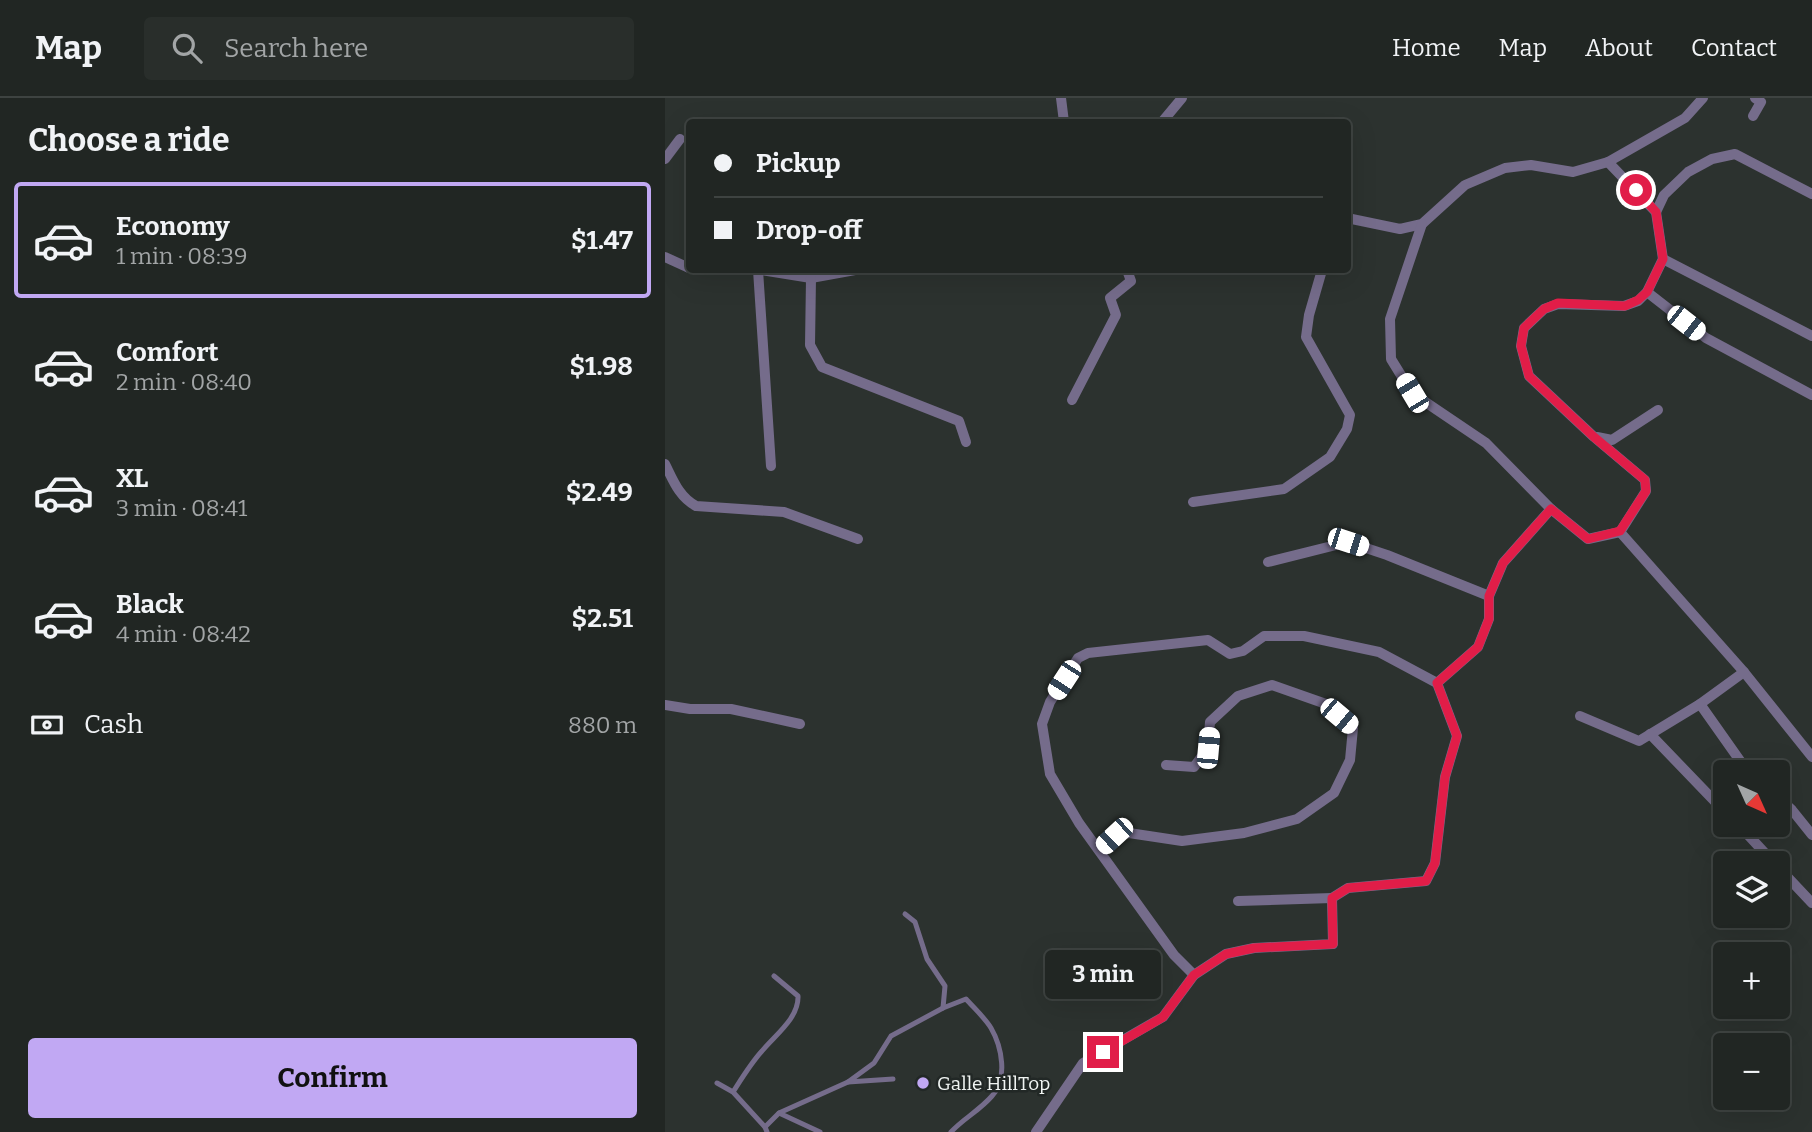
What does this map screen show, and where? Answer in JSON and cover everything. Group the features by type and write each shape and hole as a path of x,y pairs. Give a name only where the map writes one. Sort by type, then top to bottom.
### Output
{"street":[{"path":"1061,98 1064,119"},
{"path":"1164,119 1182,98"},
{"path":"1703,98 1685,118 1608,162 1573,172 1531,165 1506,168 1465,185 1422,224 1390,319 1391,359 1412,393 1486,443 1551,509 1588,539 1620,531 1646,491 1645,480 1529,376 1521,346 1524,328 1544,309 1558,303 1625,306 1647,292 1663,259 1656,212 1664,195 1688,172 1712,159 1735,154 1812,194"},
{"path":"1753,116 1761,102 1755,98"},
{"path":"665,159 681,139"},
{"path":"1608,162 1656,212"},
{"path":"1351,219 1400,229 1422,224"},
{"path":"665,258 686,267"},
{"path":"1663,259 1812,336"},
{"path":"759,273 771,466"},
{"path":"778,273 811,278 838,273"},
{"path":"1072,400 1116,315 1110,298 1131,281 1127,273"},
{"path":"1193,502 1284,489 1330,457 1347,429 1350,415 1306,337 1309,315 1321,273"},
{"path":"811,278 810,345 822,368 959,421 966,442"},
{"path":"1647,292 1706,338 1812,395"},
{"path":"1594,437 1612,440 1658,410"},
{"path":"665,464 678,490 687,501 696,506 784,512 858,539"},
{"path":"1437,683 1478,647 1489,619 1489,596 1503,563 1551,509"},
{"path":"1620,531 1744,671 1812,757"},
{"path":"1268,562 1348,542 1489,596"},
{"path":"1194,975 1174,955 1079,824 1050,774 1042,724 1050,702 1079,658 1088,653 1208,640 1230,654 1243,651 1265,636 1304,636 1380,652 1437,683 1457,736 1445,777 1435,863 1426,881 1348,888 1332,898 1238,901"},
{"path":"1580,716 1639,741 1700,704 1744,671"},
{"path":"1099,849 1114,836 1129,833 1182,841 1244,833 1297,819 1334,793 1350,760 1353,728 1326,704 1272,685 1238,696 1210,722 1208,748 1194,767 1166,765"},
{"path":"1700,704 1739,760"},
{"path":"665,705 690,709 731,709 800,724"},
{"path":"1650,734 1713,799"},
{"path":"1790,808 1812,835"},
{"path":"1750,837 1763,851"},
{"path":"1790,880 1812,903"},
{"path":"1036,1132 1083,1063 1163,1017 1194,975 1226,954 1254,948 1333,944 1332,898"}],"lane":[{"path":"905,914 915,922 927,959 945,986 943,1007"},
{"path":"733,1092 761,1052 787,1024 798,1005 798,996 774,976"},
{"path":"717,1083 733,1092 766,1130 779,1113 848,1082 874,1063 891,1036 943,1007 966,999 991,1027 1000,1048 1001,1080 995,1093 977,1112 951,1132"},
{"path":"848,1082 893,1079"},
{"path":"779,1113 820,1132"}],"place":[{"name":"Galle HillTop","path":"923,1083"}],"route":[{"path":"1103,1052 1163,1017 1194,975 1226,954 1254,948 1333,944 1332,898 1348,888 1426,881 1435,863 1445,777 1457,736 1437,683 1478,647 1489,619 1489,596 1503,563 1551,509 1588,539 1620,531 1646,491 1645,480 1529,376 1521,346 1524,328 1544,309 1558,303 1625,306 1647,292 1663,259 1656,212 1636,190"}]}
